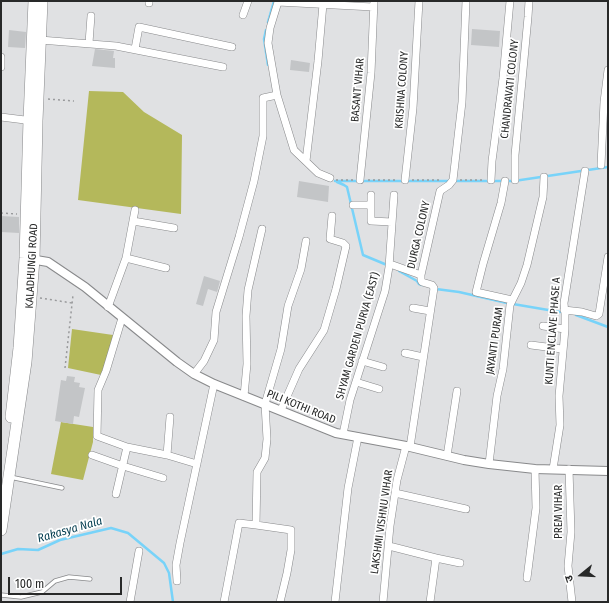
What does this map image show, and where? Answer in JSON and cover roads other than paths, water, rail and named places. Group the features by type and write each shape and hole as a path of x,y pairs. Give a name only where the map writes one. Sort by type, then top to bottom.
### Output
{"main road":[{"name":"KALADHUNGI ROAD","path":"1,530 10,424 30,259 26,215 33,121 38,98 37,35 34,1"},
{"name":"KALADHUNGI ROAD","path":"5,483 26,362 31,297 30,259 33,121 37,35 42,1"}],"street":[{"path":"243,15 248,1"},
{"name":"KRISHNA COLONY","path":"405,180 413,108 419,1"},
{"name":"DURGA COLONY","path":"408,446 424,357 434,288 432,285 422,282 421,276 440,191 449,185 453,180 462,102 466,1"},
{"path":"491,180 510,1"},
{"name":"CHANDRAVATI COLONY","path":"515,180 515,155 529,1"},
{"path":"330,178 318,173 294,150 277,95 268,43 270,28 278,2 373,4"},
{"path":"306,161 326,3"},
{"name":"BASANT VIHAR","path":"360,180 371,73 373,4"},
{"path":"89,43 91,16"},
{"path":"135,49 139,27 232,47"},
{"path":"37,35 135,49 222,66"},
{"path":"1,57 1,67"},
{"path":"601,165 608,70"},
{"path":"194,374 204,361 214,340 216,312 254,181 262,136 263,98 277,95"},
{"path":"1,117 33,121"},
{"name":"KUNTI ENCLAVE PHASE A","path":"553,469 560,425 559,396 565,329 564,302 585,171"},
{"name":"JAYANTI PURAM","path":"489,464 497,396 503,369 512,300 522,283 527,265 543,197 544,177"},
{"path":"505,181 501,203 476,292 512,300"},
{"path":"371,195 371,221 392,222"},
{"name":"SHYAM GARDEN PURVA (EAST)","path":"343,434 362,361 385,291 390,264 394,195"},
{"path":"353,204 371,205"},
{"path":"108,307 126,258 135,210"},
{"path":"281,410 299,369 324,330 336,289 346,246 344,242 330,239 332,216"},
{"path":"133,221 174,228"},
{"path":"244,396 247,364 246,316 248,290 262,229"},
{"path":"256,525 257,472 265,458 267,439 265,404 280,349 288,306 301,270 306,240"},
{"path":"564,310 582,312 596,316 599,314 608,257"},
{"path":"126,258 166,268"},
{"name":"PILI KOTHI ROAD","path":"30,259 48,262 85,287 108,307 194,374 214,384 336,433 408,446 447,456 489,464 535,469 608,471"},
{"path":"390,264 421,276"},
{"path":"413,308 430,311"},
{"path":"122,318 106,371 98,390 97,436 127,447 166,455 197,464"},
{"path":"543,326 565,329"},
{"path":"531,344 562,350"},
{"path":"405,354 424,357"},
{"path":"362,361 383,367"},
{"path":"356,382 379,389"},
{"path":"177,581 176,565 214,384"},
{"path":"447,456 457,391"},
{"path":"166,455 170,417"},
{"path":"335,602 348,488 358,437"},
{"name":"LAKSHMI VISHNU VIHAR","path":"383,602 390,526 397,480 408,446"},
{"path":"116,494 127,447"},
{"path":"92,455 163,478"},
{"path":"527,578 536,508 535,469"},
{"name":"PREM VIHAR","path":"569,470 571,532 568,566 572,602"},
{"path":"395,493 466,509"},
{"path":"224,602 239,523 291,530 291,550 280,602"},
{"path":"389,546 460,563"},
{"path":"130,602 139,551"},
{"path":"430,602 436,558"}],"lane":[{"path":"5,483 62,488"},
{"path":"1,596 21,597 42,592 55,580 69,577 90,579"}],"waterway":[{"path":"268,22 274,1"},
{"path":"266,30 264,39 268,65"},
{"path":"454,181 514,181 608,167"},
{"path":"335,181 450,181"},
{"path":"337,182 347,187 363,255 387,265"},
{"path":"399,271 422,285"},
{"path":"436,289 459,292 507,303"},
{"path":"513,304 560,312"},
{"path":"576,315 608,327"},
{"name":"Rakasya Nala","path":"1,554 18,549 38,550 60,540 111,528 128,533 164,563 169,573 173,602"}]}
